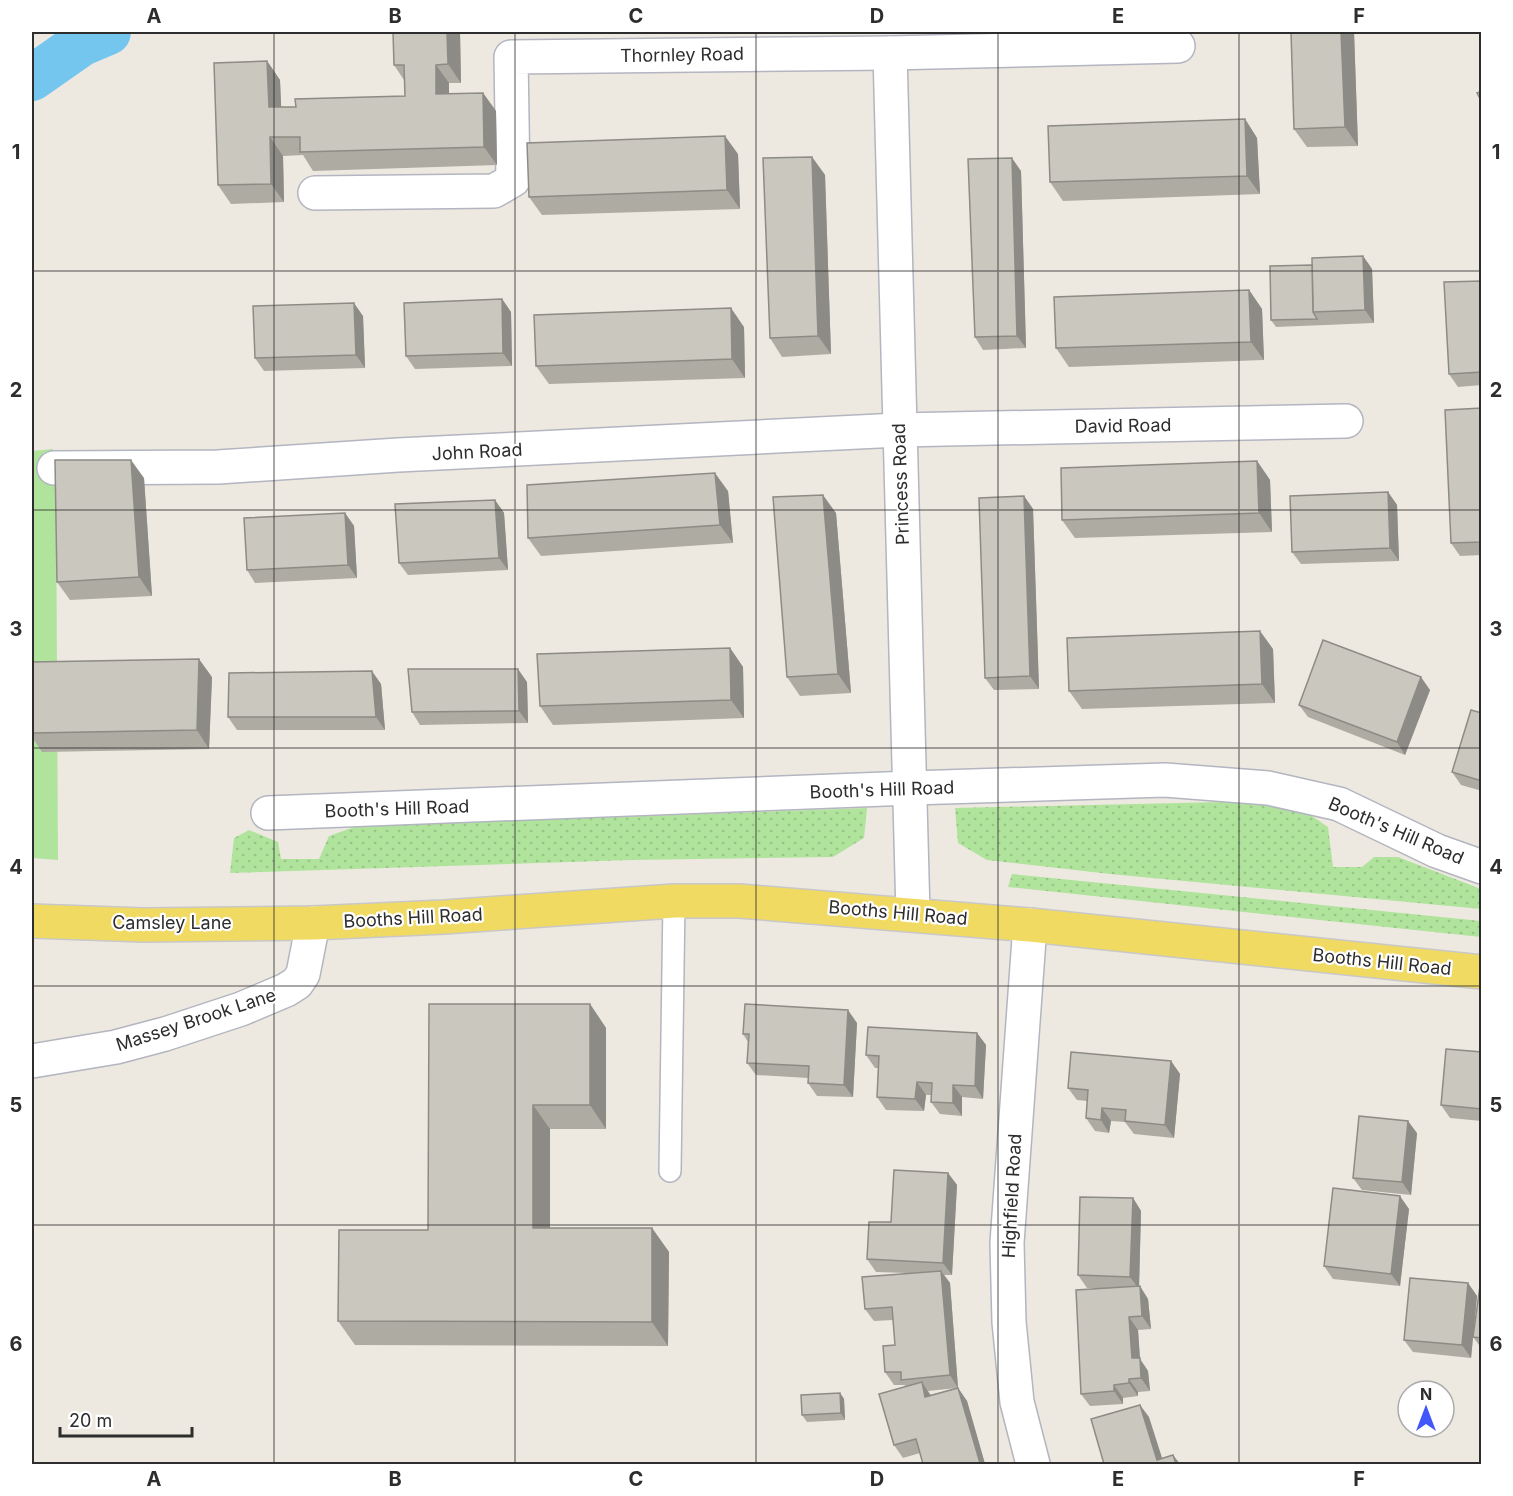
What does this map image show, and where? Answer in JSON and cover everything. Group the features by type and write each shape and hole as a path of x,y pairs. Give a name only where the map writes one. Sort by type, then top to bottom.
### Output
{"main road":[{"name":"Booths Hill Road","path":"313,923 444,917 674,901 739,901 1030,925 1482,972"},
{"name":"Camsley Lane","path":"32,921 144,925 313,923"}],"street":[{"name":"Thornley Road","path":"315,193 494,191 513,180 511,57 890,53 1178,46"},
{"name":"Princess Road","path":"890,53 913,914"},
{"name":"David Road","path":"899,430 1346,421"},
{"name":"John Road","path":"54,468 218,467 398,455 899,430"},
{"name":"Booth's Hill Road","path":"268,813 1165,780 1268,788 1339,804 1437,851 1482,867"},
{"name":"Massey Brook Lane","path":"32,1061 116,1047 165,1034 241,1009 286,990 297,983 303,974 313,923"},
{"name":"Highfield Road","path":"1030,925 1007,1243 1009,1322 1017,1402 1033,1464"}],"lane":[{"path":"670,1171 674,901"}],"green space":[{"path":"53,449 56,485 58,860 32,858 32,451"},
{"path":"1222,802 1303,810 1328,827 1333,867 1362,867 1374,857 1398,857 1481,889 1481,909 987,860 958,843 955,808"},
{"path":"867,808 864,838 833,857 632,860 230,873 234,838 249,830 278,842 281,859 319,859 329,836 357,826"},
{"path":"1012,874 1481,921 1481,937 1008,887"}],"building":[{"path":"393,32 447,32 448,64 436,65 436,94 483,93 484,147 300,152 300,137 270,137 271,184 218,185 214,63 267,61 269,107 296,107 295,99 405,96 404,65 394,65"},
{"path":"1291,32 1341,32 1345,127 1294,129"},
{"path":"1482,91 1482,102 1477,93"},
{"path":"1245,119 1247,176 1050,182 1048,126"},
{"path":"725,136 727,190 529,197 527,143"},
{"path":"812,157 818,336 770,338 763,158"},
{"path":"1012,158 1017,336 975,337 968,159"},
{"path":"1363,256 1365,310 1313,312 1312,258"},
{"path":"1312,265 1313,312 1317,319 1271,320 1270,266"},
{"path":"1482,281 1482,372 1449,374 1444,282"},
{"path":"1249,290 1251,342 1056,348 1054,297"},
{"path":"502,299 503,353 406,356 404,303"},
{"path":"354,303 356,355 255,358 253,306"},
{"path":"731,308 732,359 536,366 534,315"},
{"path":"1482,408 1482,542 1451,543 1445,410"},
{"path":"55,460 131,460 139,577 57,582"},
{"path":"1257,461 1259,513 1062,520 1061,468"},
{"path":"715,473 720,525 528,538 527,485"},
{"path":"1388,492 1390,548 1292,552 1290,496"},
{"path":"823,495 838,674 787,677 773,497"},
{"path":"1024,496 1030,676 985,678 979,498"},
{"path":"495,500 499,558 399,563 395,504"},
{"path":"345,513 348,565 247,570 244,518"},
{"path":"1260,631 1262,684 1069,691 1067,638"},
{"path":"1323,640 1421,677 1397,742 1299,705"},
{"path":"730,648 731,700 540,706 537,654"},
{"path":"199,659 197,730 32,733 32,662"},
{"path":"408,669 518,669 519,711 412,712"},
{"path":"372,671 376,717 228,717 229,673"},
{"path":"1471,710 1482,713 1482,781 1452,772"},
{"path":"429,1004 590,1004 590,1105 533,1105 533,1228 652,1228 652,1322 338,1321 339,1230 428,1230"},
{"path":"745,1004 848,1010 844,1085 808,1083 809,1066 747,1063 749,1034 743,1034"},
{"path":"868,1027 977,1033 975,1086 953,1085 953,1103 931,1102 932,1083 917,1082 915,1099 877,1097 879,1056 866,1055"},
{"path":"1446,1049 1482,1052 1482,1109 1441,1105"},
{"path":"1071,1052 1171,1061 1165,1125 1125,1121 1126,1110 1102,1108 1101,1120 1086,1118 1088,1090 1068,1088"},
{"path":"1359,1116 1408,1121 1402,1182 1353,1178"},
{"path":"894,1170 948,1173 943,1263 867,1259 869,1222 891,1222"},
{"path":"1333,1188 1400,1196 1391,1274 1324,1266"},
{"path":"1080,1197 1133,1198 1130,1277 1078,1275"},
{"path":"941,1271 950,1375 901,1380 901,1372 885,1372 883,1346 895,1345 892,1307 865,1309 862,1277"},
{"path":"1410,1278 1468,1283 1462,1345 1404,1340"},
{"path":"1140,1286 1142,1316 1129,1317 1132,1358 1140,1358 1141,1378 1129,1379 1129,1383 1114,1385 1114,1391 1081,1394 1076,1290"},
{"path":"1480,1286 1482,1286 1482,1338 1473,1337"},
{"path":"922,1382 925,1397 958,1388 980,1463 923,1464 916,1439 894,1445 879,1394"},
{"path":"840,1393 841,1413 802,1415 801,1395"},
{"path":"1140,1405 1157,1460 1173,1455 1176,1464 1104,1464 1091,1419"}],"waterway":[{"path":"32,78 82,43 108,32"}]}
